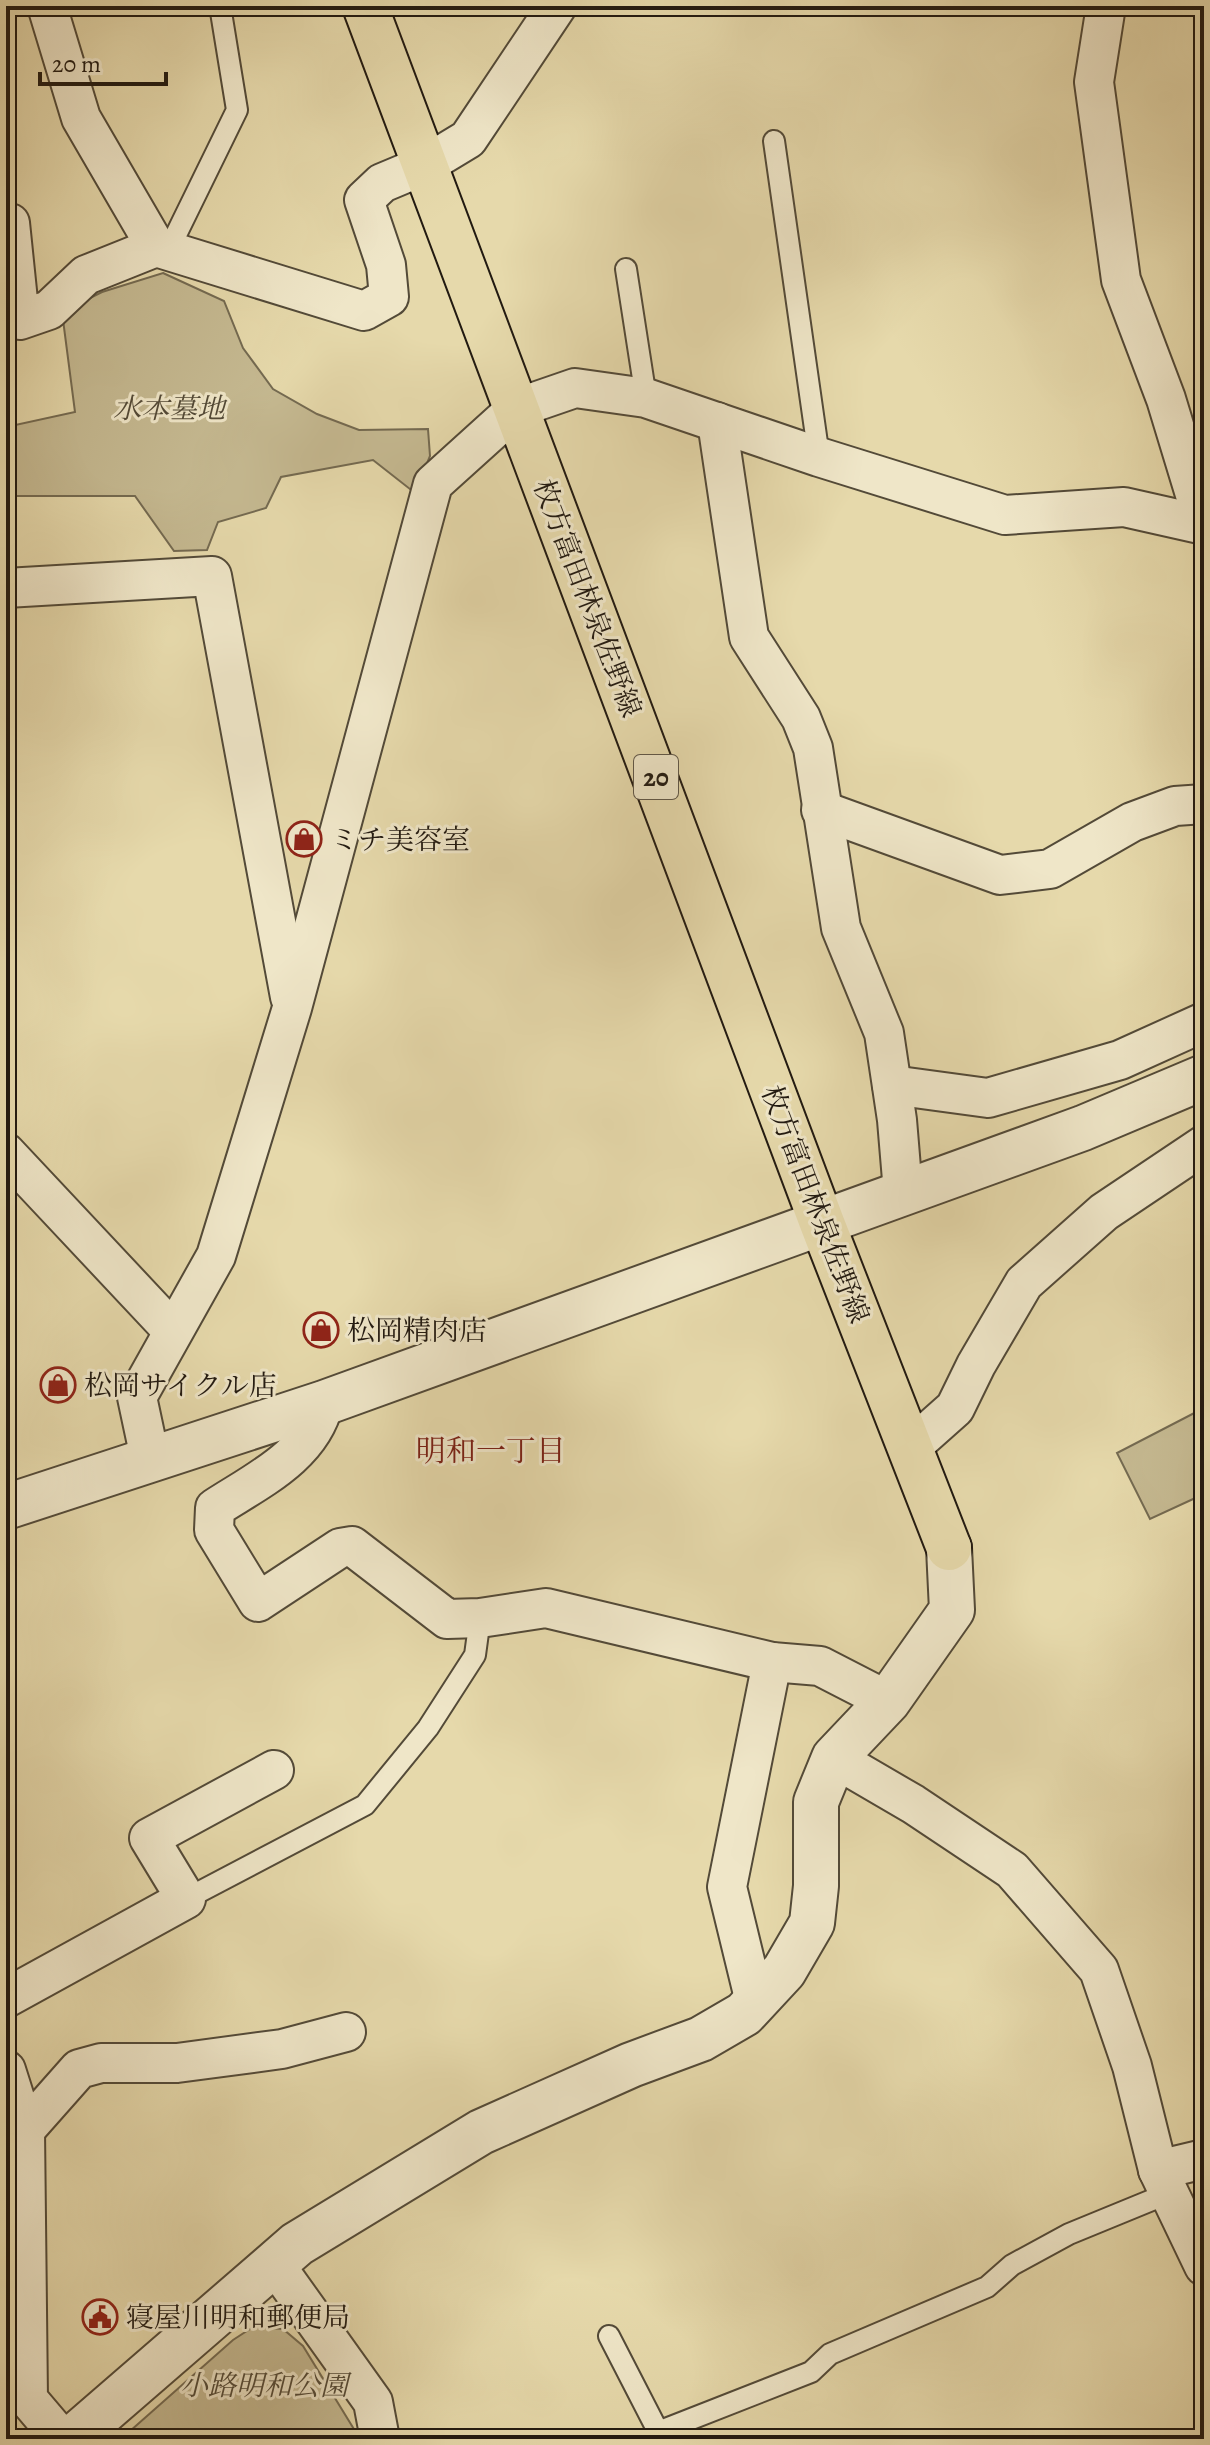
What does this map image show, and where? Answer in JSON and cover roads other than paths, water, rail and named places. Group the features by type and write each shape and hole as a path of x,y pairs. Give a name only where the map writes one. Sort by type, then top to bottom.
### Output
{"main road":[{"name":"枚方富田林泉佐野線","path":"365,6 822,1223 949,1548"}],"street":[{"path":"47,6 81,118 162,249"},
{"path":"10,223 20,320 49,310 86,275 162,249 364,311 389,297 386,265 364,200 382,183 425,165 468,139 557,6"},
{"path":"150,1458 137,1397 216,1256 292,1008 433,484 517,408 575,388 646,398 819,457 1005,515 1124,507 1204,524 1166,399 1121,280 1094,82 1106,6"},
{"path":"717,422 749,637 801,718 813,748 841,928 884,1033 903,1192"},
{"path":"6,588 212,576 292,1008"},
{"path":"821,810 1000,875 1050,869 1132,822 1175,806 1204,804"},
{"path":"892,1085 988,1098 1120,1060 1204,1022"},
{"path":"6,1507 324,1403 1083,1128 1204,1077"},
{"path":"910,1448 955,1408 1024,1283 1104,1212 1204,1145"},
{"path":"6,1153 172,1330"},
{"path":"324,1403 319,1422 290,1460 215,1508 214,1530 258,1602 340,1548 352,1546 447,1619 480,1618 546,1608 772,1662 820,1666 888,1701"},
{"path":"72,2439 297,2244 481,2132 631,2065 701,2039 744,2014 784,1971 812,1923 816,1886 816,1802 834,1758 888,1701 952,1610 949,1548"},
{"path":"755,2002 727,1887 772,1662"},
{"path":"834,1758 913,1804 1012,1870 1099,1970 1132,2066 1163,2182 1204,2266"},
{"path":"6,1998 186,1899 149,1838 274,1770"},
{"path":"25,2130 79,2069 101,2063 177,2063 267,2051 346,2032"},
{"path":"6,2070 25,2130 28,2399 62,2439"},
{"path":"1163,2182 1204,2159"},
{"path":"273,2262 373,2402 380,2439"}],"lane":[{"path":"162,249 237,110 220,6"},
{"path":"774,141 819,457"},
{"path":"626,269 646,398"},
{"path":"186,1899 365,1805 428,1728 475,1655 480,1618"},
{"path":"609,2336 660,2436 811,2372 830,2354 987,2287 1012,2265 1163,2182"}],"place":[{"name":"ミチ美容室","path":"304,839"},
{"name":"松岡精肉店","path":"321,1330"},
{"name":"松岡サイクル店","path":"58,1385"},
{"name":"寝屋川明和郵便局","path":"100,2317"}],"district":[{"name":"明和一丁目","path":"491,1451"}],"park label":[{"name":"水本墓地","path":"169,408"},
{"name":"小路明和公園","path":"264,2385"}]}
